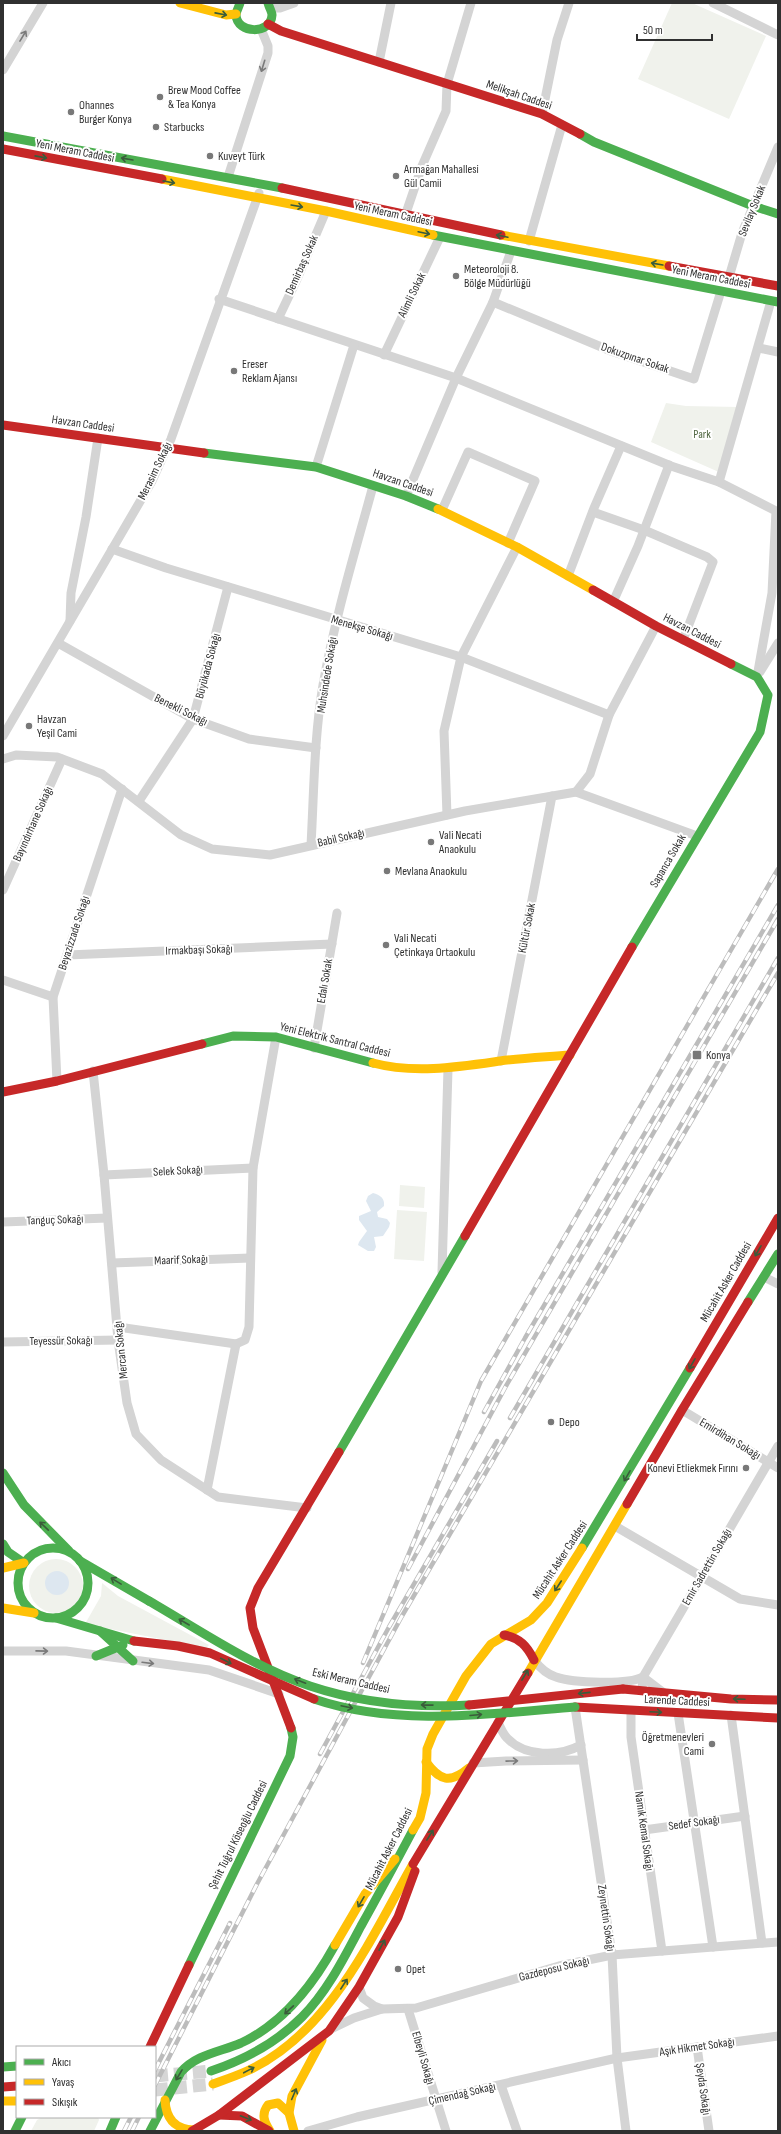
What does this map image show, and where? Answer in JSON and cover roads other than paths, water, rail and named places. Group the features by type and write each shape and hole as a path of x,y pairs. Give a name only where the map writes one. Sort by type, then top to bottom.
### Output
{"main road":[{"path":"180,3 226,15 236,14 240,3"},
{"path":"264,27 270,20 269,6"},
{"name":"Melikşah Caddesi","path":"236,14 240,24 244,28 256,31 264,27 281,31 542,114 594,142 753,206 778,214"},
{"name":"Yeni Meram Caddesi","path":"3,136 228,177 405,216 529,241 778,286"},
{"name":"Yeni Meram Caddesi","path":"3,149 257,199 326,211 512,251 775,302"},
{"name":"Havzan Caddesi","path":"3,425 316,467 406,496 442,510 517,547 656,626 758,677"},
{"name":"Sapanca Sokak","path":"442,1277 697,836 760,732 768,695 758,677"},
{"name":"Yeni Elektrik Santral Caddesi","path":"3,1092 57,1081 233,1036 276,1037 387,1067 448,1069 501,1061 570,1055"},
{"name":"Mücahit Asker Caddesi","path":"211,2071 232,2064 264,2047 309,2010 331,1982 403,1851 424,1806 427,1749 433,1734 466,1676 491,1644 531,1620 547,1603 604,1514 778,1218"},
{"path":"213,2084 237,2076 260,2064 291,2043 318,2018 349,1976 421,1850 615,1526 682,1410 778,1254"},
{"name":"Şehit Tuğrul Köseoğlu Caddesi","path":"150,2046 290,1756 293,1737 279,1694 253,1628 250,1608 258,1588 307,1508 442,1277"},
{"path":"3,1473 21,1501 80,1561 88,1580 84,1600 75,1610 56,1618 3,1608"},
{"path":"3,1544 8,1552 24,1563"},
{"path":"34,1613 24,1603 18,1590 18,1576 24,1563 33,1554 46,1549 59,1549 72,1554"},
{"name":"Eski Meram Caddesi","path":"80,1561 254,1662 311,1686 359,1698 402,1704 444,1705 495,1702 623,1689"},
{"path":"3,1568 24,1563"},
{"name":"Eski Meram Caddesi","path":"56,1618 134,1641 208,1653 268,1682 301,1695 336,1705 369,1711 413,1716 446,1717 575,1707"},
{"path":"99,1630 133,1661"},
{"path":"504,1635 515,1636 524,1643 534,1660"},
{"path":"96,1656 134,1641"},
{"name":"Larende Caddesi","path":"623,1689 642,1690 665,1694 778,1700"},
{"name":"Larende Caddesi","path":"575,1707 778,1718"},
{"path":"426,1762 433,1773 442,1778 451,1780 461,1775 473,1763"},
{"path":"289,2113 295,2091 326,2034 359,1987 398,1917 409,1890 421,1850"},
{"path":"150,2131 181,2072 190,2062 253,2036 291,2008 321,1970 371,1885 380,1873 403,1851"},
{"path":"165,2100 166,2111 174,2125 182,2129 193,2130 219,2115 326,2034"},
{"path":"3,2067 16,2066"},
{"path":"3,2087 16,2086"},
{"path":"3,2101 16,2101"},
{"path":"270,2131 263,2118 264,2110 268,2105 278,2103 289,2113 294,2131"},
{"path":"219,2115 242,2116 270,2131"},
{"path":"15,2131 22,2118"},
{"path":"110,2131 116,2118"}],"street":[{"path":"3,70 43,3"},
{"path":"269,6 280,8 294,3"},
{"path":"379,62 390,3"},
{"path":"405,216 422,166 446,111 447,84 471,3"},
{"path":"542,114 557,40 569,3"},
{"path":"713,3 778,35"},
{"path":"228,177 268,53 264,27"},
{"path":"529,241 562,125"},
{"name":"Sevilay Sokak","path":"730,277 742,233 778,147"},
{"name":"Merasim Sokağı","path":"3,736 152,481 167,448 219,299 262,184"},
{"name":"Demirbaş Sokak","path":"278,319 326,211"},
{"name":"Alimli Sokak","path":"384,355 440,236"},
{"path":"406,496 456,378 493,302 512,251"},
{"name":"Dokuzpınar Sokak","path":"493,302 611,351 694,378 720,291"},
{"path":"219,299 456,378 669,465 719,482 777,511 772,593 758,677"},
{"path":"719,482 759,348 775,302"},
{"path":"316,467 354,344"},
{"path":"759,348 778,352"},
{"path":"70,622 70,593 86,517 98,438"},
{"path":"568,576 593,512 622,446"},
{"path":"442,510 468,452 535,480 508,543"},
{"path":"613,602 644,530 669,465"},
{"name":"Muhsindede Sokağı","path":"311,845 316,748 323,687 336,620 373,486"},
{"path":"593,512 644,530 707,557 713,562 683,640"},
{"path":"447,815 444,731 461,657 517,547"},
{"name":"Menekşe Sokağı","path":"112,549 228,588 461,657 608,715"},
{"name":"Büyükada Sokağı","path":"139,801 194,719 228,588"},
{"path":"576,792 590,774 608,715 656,626"},
{"name":"Benekli Sokağı","path":"58,642 194,719 249,739 316,748"},
{"path":"758,677 778,643"},
{"name":"Babil Sokağı","path":"3,759 16,755 62,758 102,774 139,801 181,835 212,849 270,854 447,815 576,792 697,836"},
{"name":"Bayındırhane Sokağı","path":"3,890 62,758"},
{"name":"Beyazizzade Sokağı","path":"57,1081 53,997 122,789"},
{"name":"Kültür Sokak","path":"501,1061 552,796"},
{"name":"Edalı Sokak","path":"314,1048 337,913"},
{"name":"Irmakbaşı Sokağı","path":"67,955 332,944"},
{"path":"3,980 53,997"},
{"path":"118,1327 236,1344 245,1340 249,1327 253,1168 276,1037"},
{"path":"442,1277 448,1069"},
{"name":"Mercan Sokağı","path":"92,1071 104,1175 118,1340 127,1403 136,1434 161,1460 218,1497 307,1508"},
{"name":"Selek Sokağı","path":"104,1175 253,1168"},
{"name":"Tanguç Sokağı","path":"3,1222 107,1218"},
{"name":"Maarif Sokağı","path":"112,1263 250,1258"},
{"path":"764,1277 778,1284"},
{"name":"Teyessür Sokağı","path":"3,1342 118,1340"},
{"path":"207,1490 236,1344"},
{"name":"Emirdihan Sokağı","path":"682,1410 778,1468"},
{"name":"Emir Sadrettin Sokağı","path":"642,1690 643,1677 778,1446"},
{"path":"615,1526 740,1599 778,1605"},
{"path":"3,1651 66,1652 209,1670 279,1694"},
{"path":"534,1660 542,1670 557,1678 590,1682 635,1681 643,1677 665,1694"},
{"name":"Zeynettin Sokağı","path":"575,1707 612,1955 617,2058 626,2131"},
{"name":"Namık Kemal Sokağı","path":"631,1711 630,1737 662,1951"},
{"path":"678,1713 713,1947"},
{"path":"731,1715 762,1943"},
{"path":"498,1722 506,1738 534,1752 569,1751 581,1745"},
{"path":"473,1763 583,1760"},
{"name":"Sedef Sokağı","path":"644,1830 745,1816"},
{"name":"Gazdeposu Sokağı","path":"326,2034 346,2021 382,2009 416,2008 559,1966 612,1955 778,1942"},
{"path":"359,1987 363,1998 374,2006 382,2009"},
{"name":"Elbeyli Sokağı","path":"408,2008 435,2100 446,2131"},
{"name":"Aşık Hikmet Sokağı","path":"617,2058 778,2036"},
{"name":"Şeyda Sokağı","path":"697,2047 709,2131"},
{"name":"Çimendağ Sokağı","path":"308,2131 357,2118 617,2058"},
{"path":"501,2085 517,2131"}],"tunnel":[{"path":"156,2076 211,2071"},
{"path":"156,2090 213,2084"}],"railway":[{"path":"363,1663 481,1381 778,869"},
{"path":"484,1412 525,1338 778,905"},
{"path":"408,1569 506,1386 778,919"},
{"path":"510,1418 778,958"},
{"path":"156,2083 257,1884 402,1616 778,973"},
{"path":"320,1754 389,1627 497,1441"},
{"path":"156,2068 230,1923"},
{"path":"124,2131 130,2118"},
{"path":"132,2131 138,2118"}],"place":[{"name":"Brew Mood Coffee & Tea Konya","path":"160,97"},
{"name":"Ohannes Burger Konya","path":"71,112"},
{"name":"Starbucks","path":"156,127"},
{"name":"Kuveyt Türk","path":"210,156"},
{"name":"Armağan Mahallesi Gül Camii","path":"396,176"},
{"name":"Meteoroloji 8. Bölge Müdürlüğü","path":"456,276"},
{"name":"Ereser Reklam Ajansı","path":"234,371"},
{"name":"Havzan Yeşil Cami","path":"29,726"},
{"name":"Vali Necati Anaokulu","path":"431,842"},
{"name":"Mevlana Anaokulu","path":"387,871"},
{"name":"Vali Necati Çetinkaya Ortaokulu","path":"386,945"},
{"name":"Konya","path":"697,1055"},
{"name":"Depo","path":"551,1422"},
{"name":"Konevi Etliekmek Fırını","path":"746,1468"},
{"name":"Öğretmenevleri Cami","path":"712,1744"},
{"name":"Opet","path":"398,1969"}],"park label":[{"name":"Park","path":"702,434"}]}
